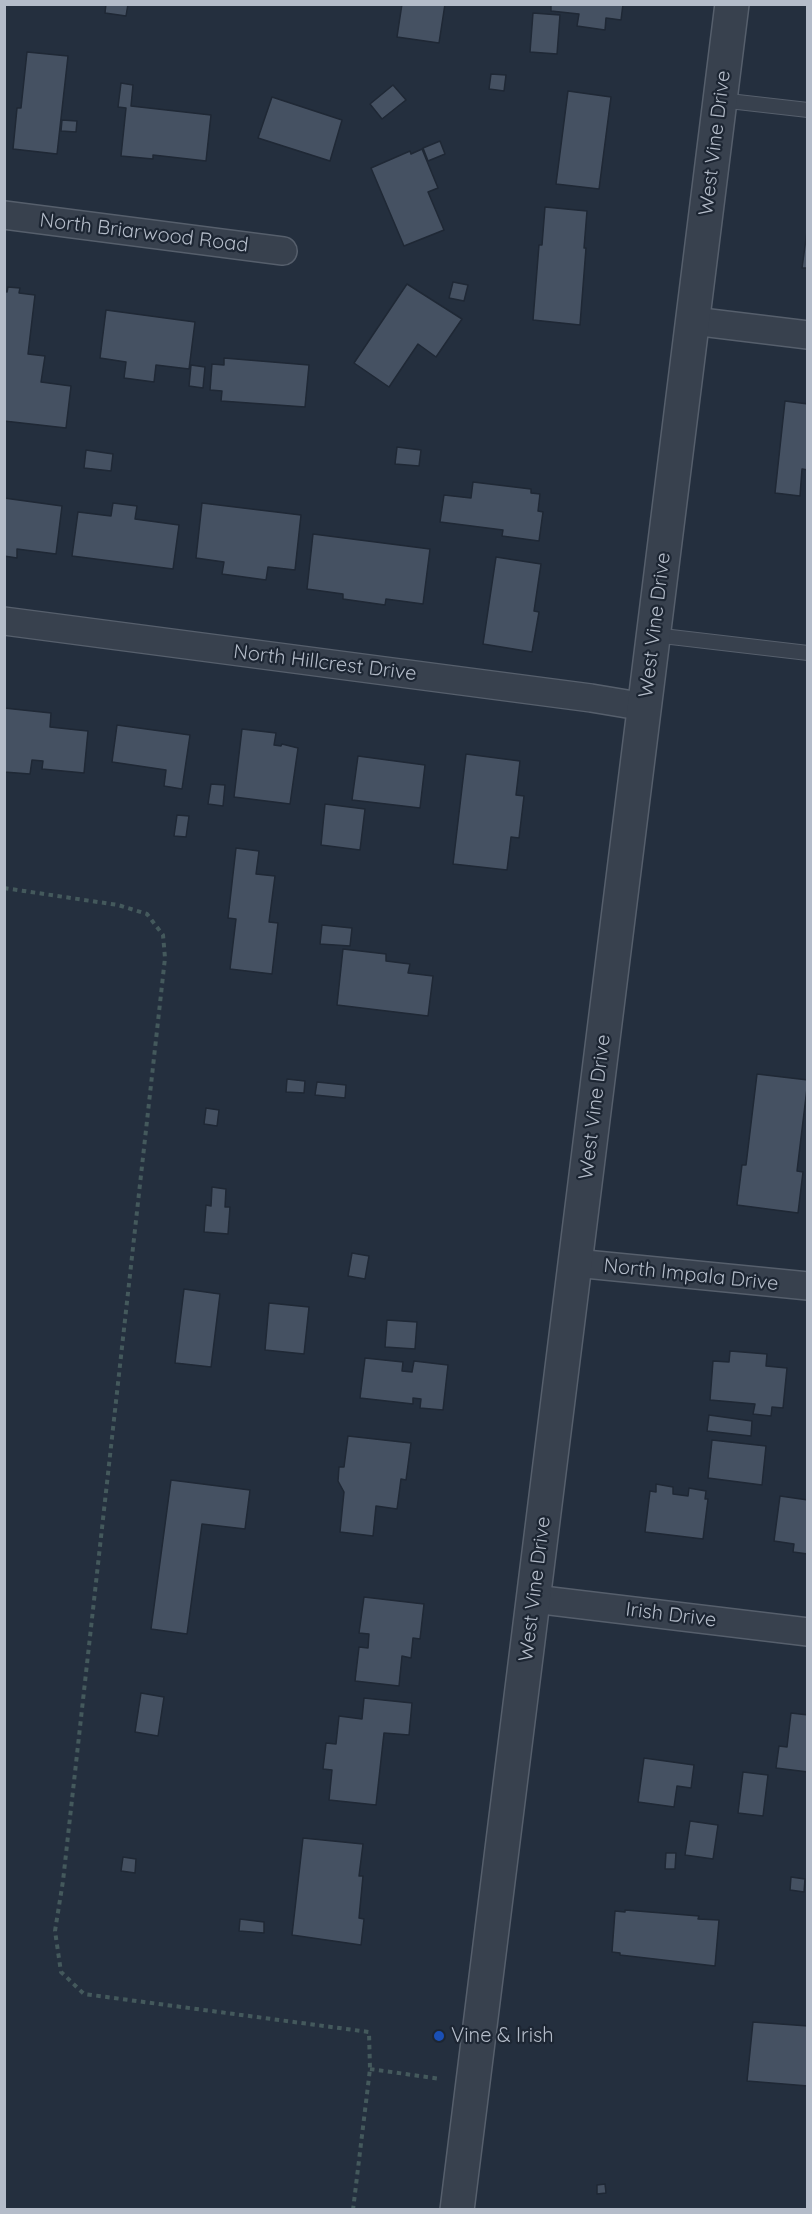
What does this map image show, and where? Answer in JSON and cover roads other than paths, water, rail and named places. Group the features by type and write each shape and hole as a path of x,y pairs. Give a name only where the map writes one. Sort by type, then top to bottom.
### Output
{"street":[{"name":"West Vine Drive","path":"457,2210 732,4"},
{"name":"North Briarwood Road","path":"4,215 283,251"},
{"path":"693,321 807,334"},
{"name":"North Hillcrest Drive","path":"4,621 645,707"},
{"name":"North Impala Drive","path":"575,1263 807,1286"},
{"name":"Irish Drive","path":"534,1599 807,1632"}],"lane":[{"path":"720,100 807,110"},
{"path":"654,635 807,653"}],"place":[{"name":"Vine & Irish","path":"439,2036"}]}
